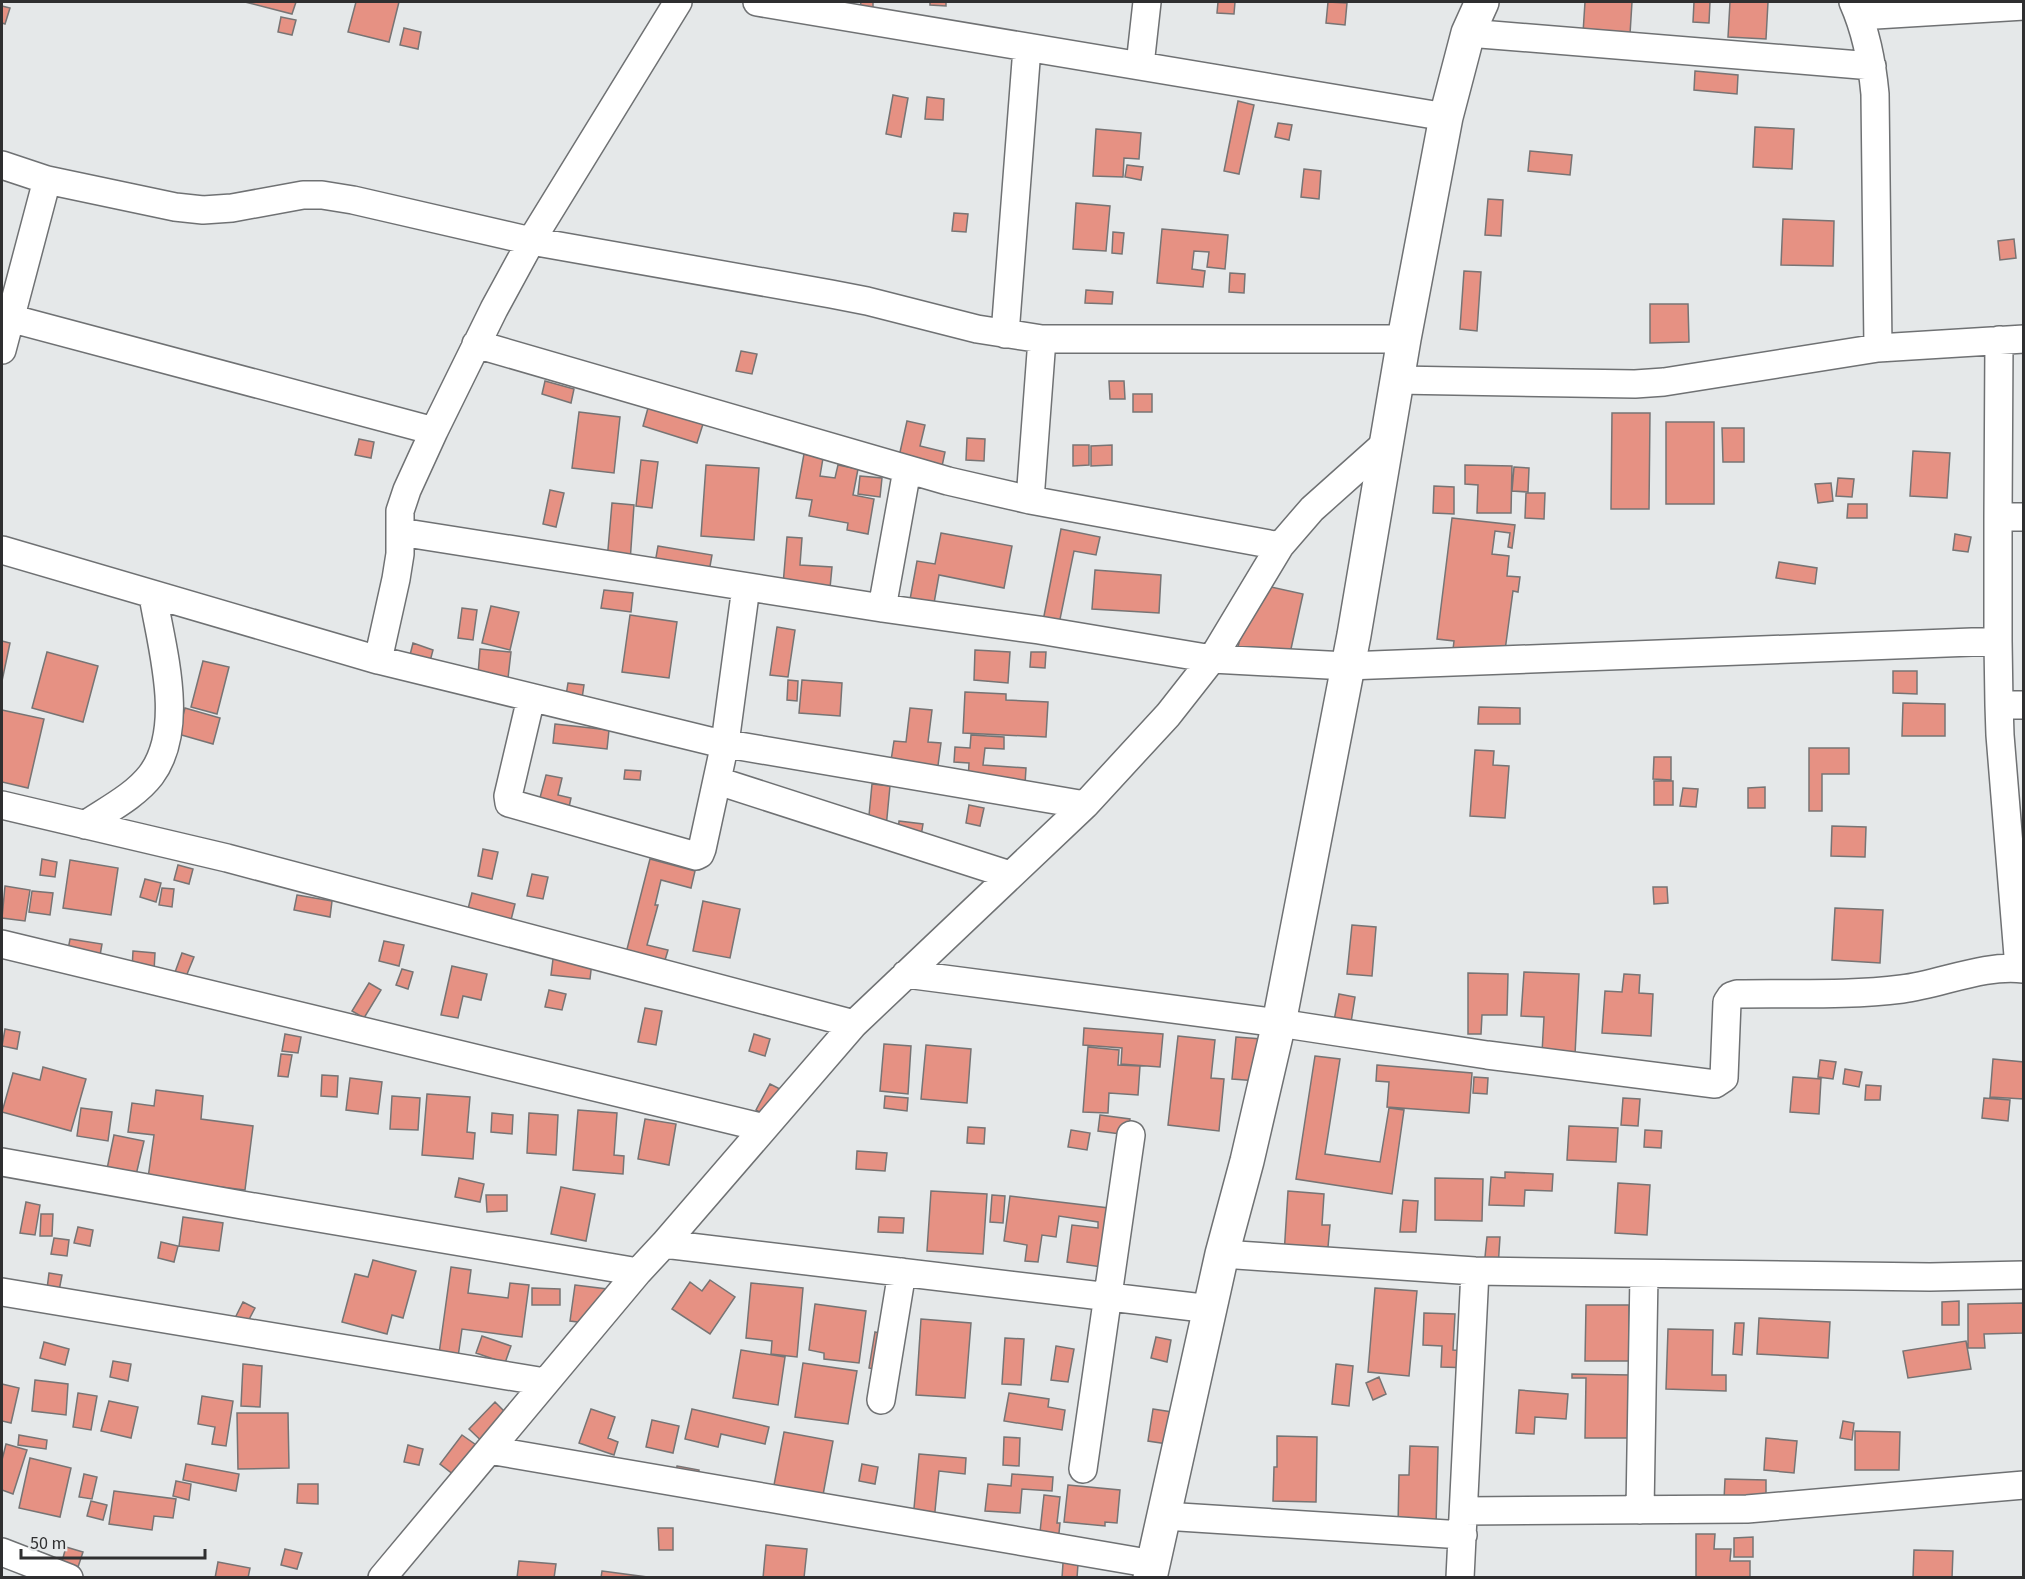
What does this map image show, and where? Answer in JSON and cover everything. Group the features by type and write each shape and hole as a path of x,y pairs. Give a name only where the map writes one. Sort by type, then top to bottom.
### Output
{"street":[{"path":"378,660 396,579 400,511 407,490 476,344 531,242 678,2"},
{"path":"757,2 1446,117"},
{"path":"1140,65 1147,2"},
{"path":"489,1450 1152,1571 1222,1254 1247,1161 1279,1023 1364,582 1404,339 1446,117 1468,33 1482,2"},
{"path":"1878,348 1875,94 1872,66 1856,9 2024,6"},
{"path":"1468,33 1872,66"},
{"path":"1005,334 1027,48"},
{"path":"2,165 47,180 175,207 203,210 232,208 303,195 322,195 353,200 531,242 849,297 1005,334 1042,339 1404,339"},
{"path":"2,350 6,317 47,180"},
{"path":"6,317 434,431"},
{"path":"1030,500 1042,339"},
{"path":"906,974 1279,1023 1487,1055 1715,1084 1724,1078 1727,1002 1731,996 1737,994 1880,992 1992,970 2021,968 2000,735 2011,705 1998,641 2011,517 2011,340 1878,348 1664,382 1635,384 1397,380"},
{"path":"476,344 907,470 1030,500 1280,546"},
{"path":"381,1578 638,1272 854,1024 1085,805 1168,715 1212,659 1280,546 1312,509 1387,442"},
{"path":"882,608 907,470"},
{"path":"400,532 882,608 1039,630 1212,659 1347,666 1998,641"},
{"path":"2,550 378,660 531,698 725,743 1085,805"},
{"path":"531,698 508,796 509,803 696,856 700,854 725,743 746,587"},
{"path":"85,825 131,794 150,776 163,754 170,710 153,596"},
{"path":"717,782 1010,875"},
{"path":"2,805 227,858 854,1024"},
{"path":"2,944 765,1128"},
{"path":"1083,1469 1131,1135"},
{"path":"2,1162 638,1272"},
{"path":"664,1244 1211,1309"},
{"path":"1222,1254 1475,1271 1930,1277 2024,1275"},
{"path":"1460,1578 1475,1271"},
{"path":"881,1400 902,1272"},
{"path":"1640,1510 1644,1274"},
{"path":"2,1292 545,1382"},
{"path":"1164,1516 1463,1523 1640,1510 1783,1507 2024,1485"},
{"path":"2,1552 69,1578"}],"building":[{"path":"245,2 296,2 292,14"},
{"path":"356,2 399,2 389,42 348,32"},
{"path":"861,2 873,2 873,9 860,8"},
{"path":"930,2 946,2 946,6 930,5"},
{"path":"1218,2 1235,2 1234,14 1217,13"},
{"path":"1328,2 1347,3 1345,25 1326,23"},
{"path":"1585,2 1632,2 1630,34 1583,33"},
{"path":"1694,2 1710,2 1709,23 1693,22"},
{"path":"1730,2 1768,2 1766,39 1728,37"},
{"path":"2,6 10,8 5,24 2,23"},
{"path":"281,17 296,20 292,35 278,32"},
{"path":"404,28 421,32 418,49 400,45"},
{"path":"1695,71 1738,75 1737,94 1694,90"},
{"path":"893,95 908,98 901,137 886,134"},
{"path":"927,97 944,99 943,120 925,119"},
{"path":"1238,101 1254,105 1239,174 1224,171"},
{"path":"1278,123 1292,125 1289,140 1275,137"},
{"path":"1755,127 1794,129 1792,169 1753,167"},
{"path":"1096,129 1141,133 1139,159 1124,158 1123,177 1093,176"},
{"path":"1530,151 1572,155 1570,175 1528,171"},
{"path":"1127,165 1143,167 1141,180 1125,177"},
{"path":"1304,169 1321,171 1319,199 1301,197"},
{"path":"1488,199 1503,200 1501,236 1485,235"},
{"path":"1076,203 1110,206 1106,251 1073,249"},
{"path":"954,213 968,214 966,232 952,231"},
{"path":"1783,219 1834,221 1833,266 1781,265"},
{"path":"1162,229 1228,235 1225,269 1207,267 1209,252 1194,251 1192,269 1205,271 1203,287 1157,283"},
{"path":"1113,232 1124,233 1122,254 1112,253"},
{"path":"2014,239 2016,258 2000,260 1998,241"},
{"path":"1464,271 1481,272 1477,331 1460,329"},
{"path":"1230,273 1245,274 1244,293 1229,292"},
{"path":"1086,290 1113,292 1112,304 1085,303"},
{"path":"1650,304 1688,304 1689,342 1650,343"},
{"path":"741,351 757,354 752,374 736,371"},
{"path":"545,381 574,389 571,403 542,394"},
{"path":"1109,381 1124,381 1125,399 1110,399"},
{"path":"1133,394 1152,394 1152,412 1133,412"},
{"path":"648,408 703,424 697,443 643,426"},
{"path":"579,412 620,417 614,473 572,468"},
{"path":"1612,413 1650,413 1649,509 1611,509"},
{"path":"907,421 925,425 920,446 945,452 941,471 898,461"},
{"path":"1666,422 1714,422 1714,504 1666,504"},
{"path":"1722,428 1744,428 1744,462 1723,462"},
{"path":"967,438 985,439 984,461 966,460"},
{"path":"359,439 374,442 371,458 355,455"},
{"path":"1073,445 1089,445 1089,465 1073,466"},
{"path":"1112,445 1112,465 1091,466 1091,446"},
{"path":"1913,451 1950,453 1947,498 1910,496"},
{"path":"804,454 823,458 820,476 835,478 838,465 858,469 853,495 874,499 868,534 847,530 848,523 809,516 812,500 796,498"},
{"path":"641,460 658,462 652,508 636,506"},
{"path":"706,465 759,468 754,540 701,536"},
{"path":"1465,465 1512,466 1511,513 1477,513 1478,485 1465,484"},
{"path":"1514,467 1529,468 1528,492 1512,491"},
{"path":"860,476 882,478 880,497 858,494"},
{"path":"1838,478 1854,479 1852,497 1836,496"},
{"path":"1831,483 1833,501 1818,503 1815,484"},
{"path":"1434,486 1454,487 1454,514 1433,513"},
{"path":"550,490 564,493 556,527 543,524"},
{"path":"1526,493 1545,493 1544,519 1525,518"},
{"path":"612,503 634,505 630,562 607,561"},
{"path":"1848,504 1867,504 1867,518 1847,518"},
{"path":"1452,518 1515,525 1512,548 1508,547 1510,533 1495,531 1492,554 1509,556 1507,576 1520,577 1518,592 1513,591 1502,673 1451,666 1454,641 1437,639"},
{"path":"1061,529 1100,537 1096,555 1074,551 1058,629 1042,626"},
{"path":"941,533 1012,546 1004,588 939,575 933,609 909,605 917,561 935,564"},
{"path":"1955,534 1971,537 1968,552 1953,550"},
{"path":"787,537 802,538 800,565 832,567 830,588 783,585"},
{"path":"658,546 712,555 709,572 655,563"},
{"path":"1779,562 1817,568 1815,584 1776,578"},
{"path":"1095,570 1161,575 1159,613 1092,609"},
{"path":"1253,583 1303,594 1289,658 1238,647"},
{"path":"604,590 633,593 631,612 601,608"},
{"path":"491,606 519,612 510,650 482,643"},
{"path":"462,608 477,610 473,640 458,638"},
{"path":"630,615 677,622 669,678 622,672"},
{"path":"777,627 795,630 788,677 770,675"},
{"path":"2,641 10,643 2,681"},
{"path":"413,643 433,650 429,665 409,659"},
{"path":"480,649 511,652 508,678 478,675"},
{"path":"975,650 1010,652 1008,683 974,680"},
{"path":"47,652 98,666 83,722 32,708"},
{"path":"1031,652 1046,652 1045,668 1030,667"},
{"path":"203,661 229,667 217,714 191,707"},
{"path":"1893,671 1917,671 1917,694 1893,693"},
{"path":"788,680 798,681 797,701 787,700"},
{"path":"802,680 842,683 840,716 799,713"},
{"path":"568,683 584,685 581,705 565,702"},
{"path":"965,692 1006,694 1006,700 1048,702 1046,737 963,733"},
{"path":"1903,703 1945,704 1945,736 1902,736"},
{"path":"1479,707 1520,708 1520,724 1478,724"},
{"path":"185,708 220,718 213,744 178,734"},
{"path":"910,708 932,710 928,742 941,743 937,773 890,767 894,741 906,742"},
{"path":"2,710 44,719 28,788 2,782"},
{"path":"555,724 609,730 607,749 553,743"},
{"path":"971,735 1004,737 1004,749 985,748 983,765 1026,768 1025,784 968,781 969,763 954,762 955,747 970,748"},
{"path":"1809,748 1849,748 1849,774 1822,774 1822,811 1809,811"},
{"path":"1475,750 1494,751 1493,765 1509,766 1505,818 1470,816"},
{"path":"1654,757 1671,757 1671,780 1653,779"},
{"path":"625,770 641,771 640,780 624,779"},
{"path":"546,775 562,778 558,795 571,798 567,816 537,809"},
{"path":"1654,781 1673,781 1673,805 1654,805"},
{"path":"872,784 890,786 886,828 868,826"},
{"path":"1765,787 1765,808 1748,808 1748,788"},
{"path":"1683,788 1698,789 1696,807 1680,806"},
{"path":"969,805 984,808 980,826 966,823"},
{"path":"899,821 923,824 921,836 898,833"},
{"path":"1832,826 1866,827 1865,857 1831,856"},
{"path":"483,849 498,852 492,879 478,876"},
{"path":"42,859 57,862 55,877 40,875"},
{"path":"650,859 695,871 691,888 661,880 655,905 658,905 647,945 668,950 663,967 625,957"},
{"path":"70,860 118,868 111,915 63,908"},
{"path":"178,865 193,869 189,884 174,880"},
{"path":"532,874 548,877 543,899 527,896"},
{"path":"145,879 161,883 156,902 140,897"},
{"path":"5,886 30,890 25,921 2,918"},
{"path":"1653,887 1667,887 1668,903 1654,904"},
{"path":"162,888 174,889 172,907 159,905"},
{"path":"32,891 53,893 50,915 29,912"},
{"path":"472,893 515,904 510,924 467,913"},
{"path":"297,895 332,901 330,917 294,910"},
{"path":"703,901 740,909 730,958 693,951"},
{"path":"1835,908 1883,910 1880,963 1832,960"},
{"path":"1352,925 1376,927 1372,976 1347,974"},
{"path":"70,939 102,944 99,961 67,955"},
{"path":"384,941 404,945 399,966 379,961"},
{"path":"133,951 155,953 154,971 132,969"},
{"path":"182,953 194,957 185,979 174,975"},
{"path":"553,959 592,962 590,979 551,975"},
{"path":"452,966 487,974 481,1000 463,996 458,1018 441,1015"},
{"path":"402,969 413,972 408,989 396,985"},
{"path":"1524,972 1579,974 1575,1055 1542,1053 1544,1017 1521,1016"},
{"path":"1468,973 1508,974 1507,1015 1482,1015 1481,1034 1468,1034"},
{"path":"1624,974 1640,975 1639,993 1653,994 1651,1036 1602,1033 1605,991 1622,992"},
{"path":"369,983 381,990 364,1018 352,1011"},
{"path":"549,990 566,994 562,1010 545,1007"},
{"path":"1339,994 1355,997 1350,1029 1333,1026"},
{"path":"645,1008 662,1011 656,1045 638,1042"},
{"path":"1084,1028 1163,1034 1160,1067 1121,1064 1122,1048 1083,1045"},
{"path":"5,1029 20,1032 17,1049 2,1046"},
{"path":"285,1034 301,1037 298,1053 282,1051"},
{"path":"754,1034 770,1039 765,1056 749,1051"},
{"path":"1178,1036 1215,1040 1211,1078 1224,1079 1219,1131 1168,1125"},
{"path":"1236,1037 1262,1039 1258,1081 1232,1079"},
{"path":"884,1044 911,1046 908,1094 880,1091"},
{"path":"926,1045 971,1049 967,1103 921,1099"},
{"path":"1088,1047 1119,1050 1118,1065 1140,1066 1138,1095 1109,1093 1108,1113 1083,1112"},
{"path":"281,1054 292,1055 288,1077 278,1076"},
{"path":"1315,1056 1340,1059 1325,1154 1380,1162 1389,1108 1404,1110 1392,1194 1296,1179"},
{"path":"1993,1059 2024,1062 2024,1099 1990,1097"},
{"path":"1820,1060 1836,1062 1833,1079 1818,1077"},
{"path":"1377,1065 1472,1073 1469,1113 1387,1107 1389,1082 1376,1081"},
{"path":"43,1067 86,1079 71,1131 2,1112 13,1073 40,1080"},
{"path":"1845,1069 1862,1072 1859,1087 1843,1084"},
{"path":"322,1075 338,1076 337,1097 321,1096"},
{"path":"1474,1077 1488,1078 1487,1094 1473,1093"},
{"path":"1793,1077 1821,1079 1819,1114 1790,1112"},
{"path":"350,1078 382,1082 378,1114 346,1110"},
{"path":"770,1084 784,1091 770,1118 756,1110"},
{"path":"1866,1085 1881,1086 1880,1100 1865,1100"},
{"path":"156,1090 203,1096 201,1119 253,1126 245,1190 148,1178 154,1135 128,1132 132,1103 154,1106"},
{"path":"427,1094 470,1097 467,1132 475,1133 473,1159 422,1155"},
{"path":"392,1096 420,1098 418,1130 390,1129"},
{"path":"885,1096 908,1098 907,1111 884,1108"},
{"path":"1623,1098 1640,1099 1638,1126 1621,1125"},
{"path":"1984,1098 2010,1100 2008,1121 1982,1118"},
{"path":"81,1108 112,1112 108,1141 77,1136"},
{"path":"578,1110 617,1113 614,1155 624,1156 623,1174 573,1170"},
{"path":"492,1113 513,1115 512,1134 491,1132"},
{"path":"529,1113 558,1115 556,1155 527,1153"},
{"path":"1100,1115 1130,1119 1128,1135 1098,1131"},
{"path":"645,1119 676,1124 669,1165 638,1159"},
{"path":"1569,1126 1618,1128 1616,1162 1567,1160"},
{"path":"968,1127 985,1128 984,1144 967,1143"},
{"path":"1071,1130 1090,1133 1087,1150 1068,1147"},
{"path":"1645,1130 1662,1131 1661,1148 1644,1147"},
{"path":"114,1135 144,1141 136,1175 107,1169"},
{"path":"857,1151 887,1153 885,1171 856,1169"},
{"path":"1505,1172 1553,1174 1552,1191 1525,1190 1524,1206 1489,1205 1491,1177 1505,1178"},
{"path":"459,1178 484,1184 480,1202 455,1197"},
{"path":"1435,1178 1483,1179 1482,1221 1435,1220"},
{"path":"1618,1183 1650,1185 1647,1235 1615,1233"},
{"path":"561,1187 595,1194 586,1241 551,1234"},
{"path":"931,1191 987,1194 983,1254 927,1251"},
{"path":"1288,1191 1324,1194 1322,1225 1330,1225 1327,1258 1284,1255"},
{"path":"486,1195 507,1195 507,1211 487,1212"},
{"path":"992,1195 1005,1196 1003,1223 990,1222"},
{"path":"1010,1196 1117,1209 1109,1268 1067,1262 1072,1225 1098,1228 1098,1222 1059,1216 1056,1237 1042,1235 1038,1262 1025,1261 1027,1245 1004,1241"},
{"path":"1403,1200 1418,1201 1416,1232 1400,1232"},
{"path":"26,1202 40,1205 35,1235 20,1233"},
{"path":"41,1214 53,1214 52,1236 40,1236"},
{"path":"183,1217 223,1223 219,1251 179,1246"},
{"path":"879,1217 904,1218 903,1233 878,1232"},
{"path":"78,1227 93,1230 90,1246 74,1243"},
{"path":"1487,1237 1500,1237 1498,1268 1484,1267"},
{"path":"54,1238 69,1240 67,1256 51,1254"},
{"path":"161,1242 178,1246 174,1262 158,1258"},
{"path":"373,1260 416,1271 403,1318 392,1315 387,1334 342,1322 355,1274 368,1277"},
{"path":"451,1267 471,1270 468,1293 508,1298 510,1283 529,1285 522,1337 462,1329 457,1364 438,1361"},
{"path":"49,1273 62,1275 59,1291 47,1289"},
{"path":"710,1280 735,1297 710,1334 672,1309 690,1282 702,1291"},
{"path":"751,1283 803,1288 797,1357 771,1354 772,1341 746,1338"},
{"path":"575,1285 607,1289 602,1325 570,1321"},
{"path":"532,1288 560,1289 560,1305 532,1305"},
{"path":"1375,1288 1417,1291 1409,1376 1368,1372"},
{"path":"1959,1301 1959,1325 1942,1325 1942,1302"},
{"path":"243,1302 255,1308 246,1325 234,1320"},
{"path":"2024,1303 2024,1333 1984,1334 1985,1348 1968,1348 1968,1304"},
{"path":"815,1304 866,1311 859,1363 824,1359 824,1353 809,1350"},
{"path":"1586,1305 1629,1305 1629,1361 1585,1361"},
{"path":"1424,1313 1455,1314 1453,1350 1473,1351 1472,1368 1441,1367 1442,1346 1423,1345"},
{"path":"1759,1318 1830,1322 1828,1358 1757,1354"},
{"path":"921,1319 971,1323 965,1398 916,1395"},
{"path":"1735,1323 1744,1323 1742,1355 1733,1354"},
{"path":"1668,1329 1713,1330 1712,1375 1726,1375 1726,1391 1666,1389"},
{"path":"875,1332 889,1335 882,1371 869,1368"},
{"path":"482,1336 511,1346 505,1363 476,1353"},
{"path":"1156,1337 1171,1340 1167,1362 1151,1358"},
{"path":"1005,1338 1024,1339 1021,1385 1002,1384"},
{"path":"1966,1341 1971,1369 1908,1378 1903,1351"},
{"path":"44,1342 69,1349 65,1365 40,1358"},
{"path":"1056,1346 1074,1349 1068,1382 1051,1380"},
{"path":"741,1350 785,1357 778,1405 733,1398"},
{"path":"113,1361 131,1364 128,1381 110,1377"},
{"path":"803,1363 857,1371 848,1424 795,1417"},
{"path":"243,1364 262,1366 260,1407 241,1406"},
{"path":"1336,1364 1353,1366 1349,1406 1332,1404"},
{"path":"1572,1374 1630,1375 1629,1438 1585,1438 1586,1378 1572,1378"},
{"path":"1379,1377 1386,1394 1373,1400 1366,1383"},
{"path":"35,1380 68,1384 66,1415 32,1411"},
{"path":"2,1384 19,1388 11,1423 2,1421"},
{"path":"1519,1390 1568,1394 1566,1419 1535,1417 1534,1434 1516,1433"},
{"path":"78,1393 97,1396 91,1430 73,1427"},
{"path":"1009,1393 1049,1399 1048,1407 1065,1410 1062,1430 1004,1421"},
{"path":"202,1396 233,1401 226,1446 212,1444 215,1427 198,1424"},
{"path":"109,1401 138,1407 131,1438 101,1431"},
{"path":"495,1402 517,1424 491,1450 469,1429"},
{"path":"591,1409 615,1417 608,1438 618,1442 614,1455 579,1443"},
{"path":"692,1409 769,1427 765,1444 721,1434 718,1447 685,1439"},
{"path":"1153,1409 1185,1414 1180,1446 1148,1441"},
{"path":"237,1413 288,1413 289,1468 238,1469"},
{"path":"652,1420 679,1426 673,1453 646,1447"},
{"path":"1843,1421 1854,1423 1852,1440 1840,1438"},
{"path":"1855,1431 1900,1432 1899,1470 1855,1470"},
{"path":"784,1432 833,1441 823,1495 774,1485"},
{"path":"19,1435 47,1440 46,1449 18,1445"},
{"path":"462,1435 486,1452 463,1482 440,1464"},
{"path":"1277,1436 1317,1437 1316,1502 1273,1501 1274,1467 1277,1467"},
{"path":"1004,1437 1020,1438 1019,1466 1003,1465"},
{"path":"1766,1438 1797,1441 1794,1473 1764,1470"},
{"path":"6,1444 27,1450 13,1494 2,1490 2,1460"},
{"path":"408,1445 423,1449 419,1465 404,1462"},
{"path":"1410,1446 1438,1447 1436,1527 1398,1526 1399,1475 1409,1475"},
{"path":"919,1454 966,1458 965,1474 939,1471 934,1521 913,1519"},
{"path":"30,1458 71,1468 60,1517 19,1508"},
{"path":"186,1464 239,1474 236,1491 183,1480"},
{"path":"862,1464 878,1467 875,1484 859,1481"},
{"path":"677,1466 699,1470 696,1483 675,1478"},
{"path":"84,1474 97,1477 92,1499 79,1497"},
{"path":"1012,1474 1053,1477 1052,1491 1022,1489 1020,1513 985,1511 988,1484 1011,1486"},
{"path":"1725,1479 1766,1480 1766,1500 1724,1500"},
{"path":"176,1481 191,1484 189,1500 173,1496"},
{"path":"298,1484 318,1484 318,1504 297,1503"},
{"path":"1068,1485 1120,1490 1117,1523 1105,1522 1105,1526 1064,1522"},
{"path":"114,1491 176,1499 173,1518 154,1516 152,1530 109,1524"},
{"path":"1044,1495 1060,1497 1057,1523 1060,1523 1058,1543 1039,1541"},
{"path":"91,1501 107,1505 103,1520 87,1516"},
{"path":"658,1528 673,1528 673,1550 659,1550"},
{"path":"1696,1534 1715,1534 1714,1549 1731,1549 1730,1561 1750,1561 1750,1578 1696,1578"},
{"path":"1753,1537 1753,1557 1734,1557 1734,1538"},
{"path":"766,1545 807,1549 804,1578 763,1578"},
{"path":"66,1547 83,1552 77,1570 61,1565"},
{"path":"285,1549 302,1553 297,1569 281,1565"},
{"path":"1914,1550 1953,1551 1952,1578 1913,1578"},
{"path":"519,1561 556,1564 554,1578 517,1578"},
{"path":"218,1562 250,1568 248,1578 215,1578"},
{"path":"1063,1563 1078,1564 1077,1578 1062,1578"},
{"path":"602,1571 647,1577 647,1578 601,1578"}]}
